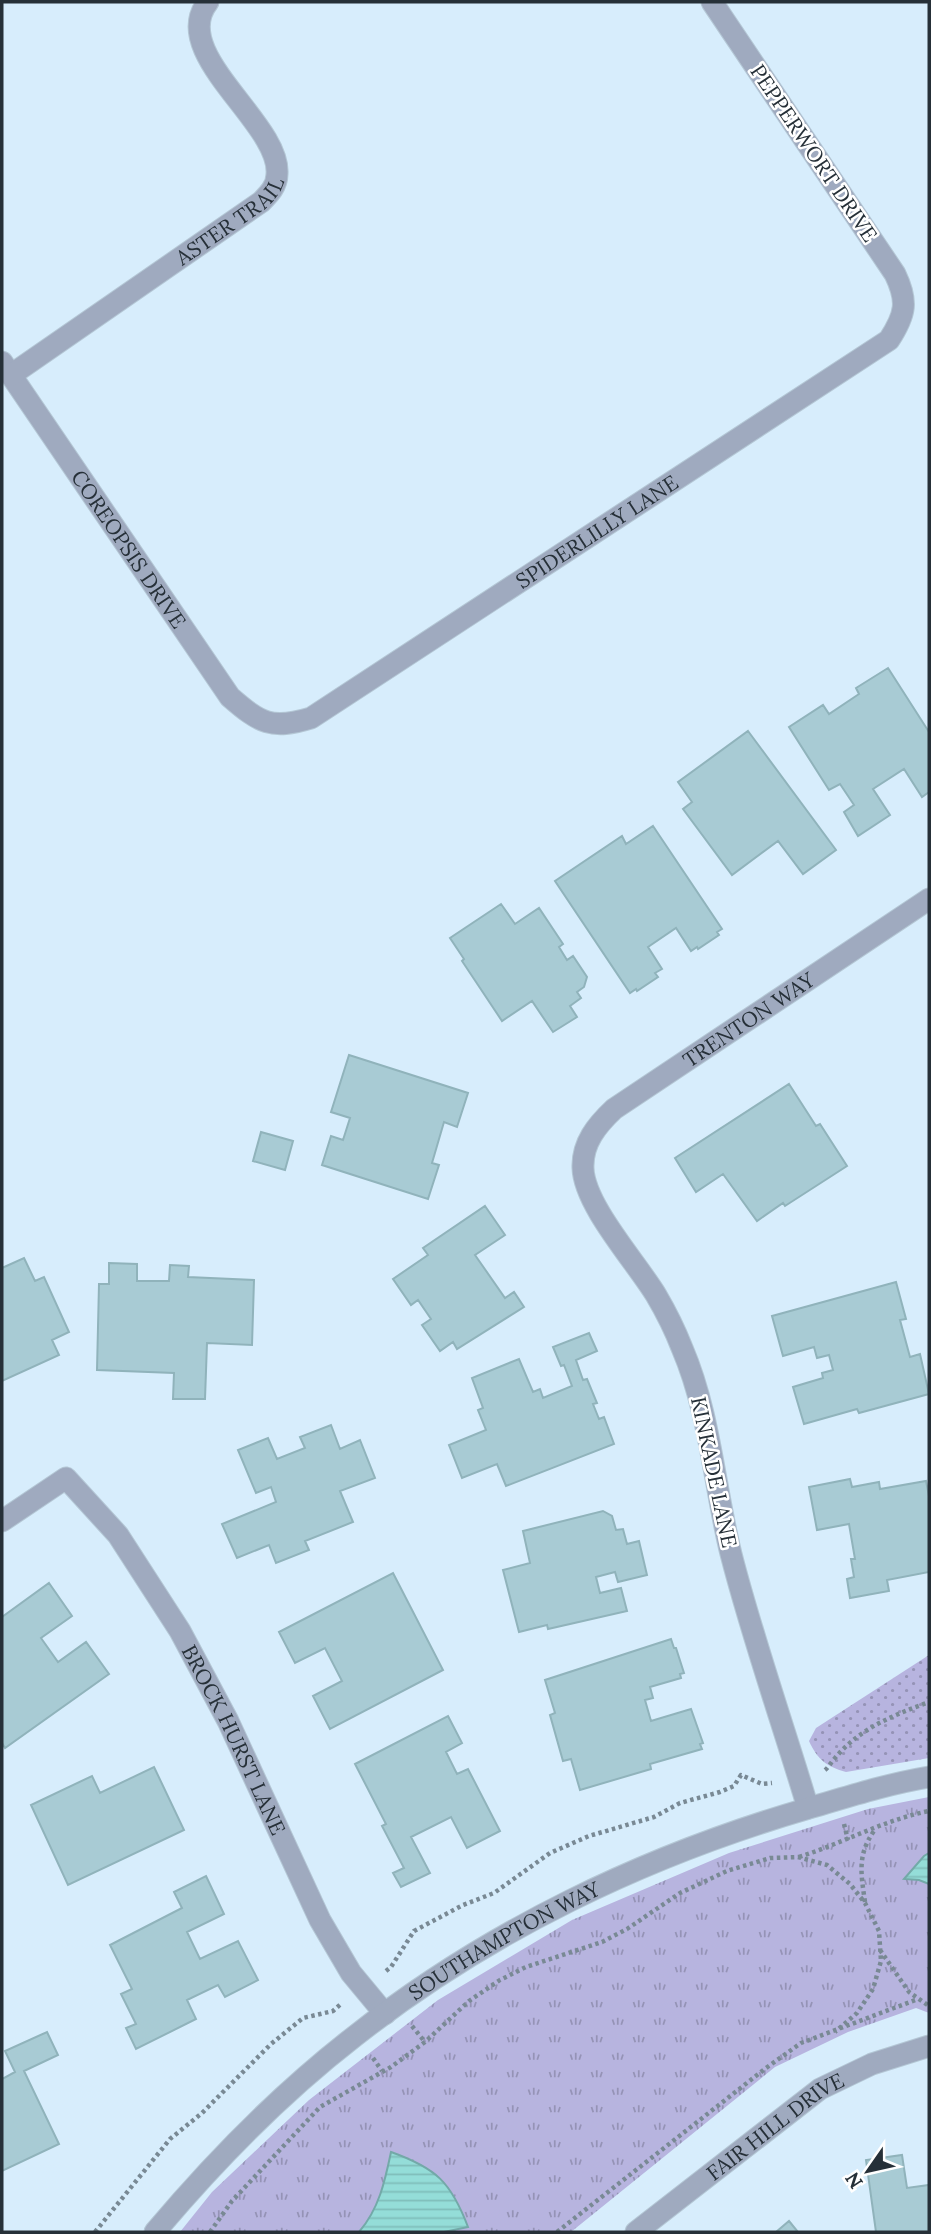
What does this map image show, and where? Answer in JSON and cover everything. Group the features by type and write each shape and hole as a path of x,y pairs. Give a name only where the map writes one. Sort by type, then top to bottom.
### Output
{"street":[{"name":"ASTER TRAIL","path":"6,368 261,202 274,188 278,173 265,139 204,50 198,31 201,10 208,2"},
{"name":"PEPPERWORT DRIVE","path":"712,2 895,274 903,290 904,308"},
{"name":"SPIDERLILLY LANE","path":"270,724 289,724 311,718 889,340 900,324 904,308"},
{"name":"COREOPSIS DRIVE","path":"6,368 230,697 250,715 270,724"},
{"name":"TRENTON WAY","path":"584,1155 586,1145 597,1125 614,1109 929,899"},
{"name":"KINKADE LANE","path":"584,1155 587,1190 657,1297 693,1377 708,1428 731,1553 808,1808"},
{"name":"BROCK HURST LANE","path":"2,1521 66,1478 118,1535 180,1632 228,1721 320,1920 351,1973 385,2014"},
{"name":"SOUTHAMPTON WAY","path":"155,2232 189,2192 242,2138 329,2057 452,1967 586,1894 664,1858 750,1825 863,1791 929,1777"},
{"name":"FAIR HILL DRIVE","path":"636,2232 820,2089 872,2064 929,2046"}],"path":[{"path":"799,1779 827,1770 834,1758 885,1718 929,1702"},
{"path":"798,1857 906,1816 929,1811"},
{"path":"865,1903 860,1869 864,1844 875,1829"},
{"path":"210,2232 232,2202 320,2106 391,2067 425,2042 469,2001 500,1980 526,1967 602,1942 627,1929 680,1893 727,1871 770,1858 798,1857 827,1865 850,1884 865,1903 879,1931 881,1961 873,1989 858,2013 835,2032"},
{"path":"880,1950 909,1992 929,2006"},
{"path":"557,2232 801,2043 918,1999"}],"green space":[{"path":"929,1655 929,1758 846,1772 828,1765 815,1753 809,1741 816,1728"},
{"path":"929,1797 929,2013 916,2008 848,2032 775,2067 571,2232 180,2232 212,2192 309,2100 438,2000 572,1920 729,1853 868,1809"}],"shaded area":[{"path":"929,1853 929,1884 904,1879 924,1856"},
{"path":"391,2152 420,2164 440,2179 455,2199 468,2227 444,2232 359,2232 376,2204 384,2184"}],"building":[{"path":"888,668 929,732 929,792 922,797 904,769 873,789 890,815 858,836 844,812 854,805 840,784 829,790 789,727 823,705 829,714 859,694 856,688"},
{"path":"748,731 836,850 803,874 778,841 732,875 683,809 692,802 678,782"},
{"path":"653,826 722,929 717,932 719,935 691,951 676,928 648,947 662,969 655,973 658,977 630,993 555,881 622,836 626,844"},
{"path":"501,904 515,924 539,908 563,944 559,947 567,960 573,956 587,977 584,987 577,992 581,998 570,1006 577,1017 553,1032 532,1001 502,1021 450,938"},
{"path":"349,1055 468,1093 457,1127 444,1122 432,1163 439,1165 428,1199 322,1165 331,1136 343,1140 350,1118 331,1112"},
{"path":"789,1084 816,1126 820,1124 847,1166 757,1221 723,1174 696,1192 675,1158"},
{"path":"261,1132 293,1141 285,1170 253,1161"},
{"path":"485,1206 505,1235 475,1255 505,1298 514,1292 524,1307 457,1349 453,1342 440,1351 422,1325 431,1319 418,1300 411,1305 393,1279 428,1255 423,1248"},
{"path":"24,1258 35,1281 44,1277 69,1332 52,1340 59,1355 2,1381 2,1268"},
{"path":"109,1263 137,1264 137,1281 169,1281 170,1265 189,1266 188,1277 254,1280 252,1345 207,1343 205,1399 173,1399 174,1373 97,1370 99,1284 109,1284"},
{"path":"896,1282 906,1319 900,1320 910,1357 920,1354 929,1394 859,1413 857,1409 804,1424 793,1387 823,1378 822,1373 833,1370 829,1355 817,1358 814,1347 783,1356 772,1316"},
{"path":"589,1333 597,1351 576,1360 583,1380 587,1379 597,1403 593,1404 599,1419 604,1417 614,1444 506,1486 497,1464 462,1478 449,1445 486,1430 478,1410 483,1408 472,1378 519,1359 533,1392 540,1389 543,1398 572,1386 553,1347"},
{"path":"331,1425 340,1449 360,1440 375,1478 340,1491 353,1522 305,1541 309,1550 276,1563 269,1545 237,1558 222,1524 276,1502 271,1487 256,1493 238,1450 268,1438 277,1459 305,1448 300,1437"},
{"path":"850,1479 852,1487 879,1482 880,1489 926,1481 929,1496 929,1572 887,1580 889,1591 850,1598 847,1579 854,1577 851,1559 855,1559 849,1524 817,1530 809,1487"},
{"path":"603,1511 612,1516 616,1530 623,1529 627,1544 639,1541 647,1575 618,1582 615,1572 596,1577 600,1593 621,1588 627,1611 548,1629 547,1625 519,1632 503,1570 530,1563 523,1531"},
{"path":"393,1573 443,1670 330,1729 313,1696 342,1681 325,1648 295,1663 279,1632"},
{"path":"49,1583 72,1616 41,1638 58,1662 86,1642 109,1674 5,1748 2,1743 2,1617"},
{"path":"671,1639 684,1673 680,1674 681,1678 650,1687 653,1698 645,1700 651,1721 691,1709 703,1743 700,1744 702,1749 650,1764 651,1769 580,1790 571,1759 563,1761 550,1715 555,1713 545,1680"},
{"path":"448,1716 462,1743 446,1752 457,1774 468,1769 500,1831 467,1848 451,1817 411,1837 430,1873 401,1887 393,1873 404,1868 382,1826 386,1824 355,1764"},
{"path":"154,1767 184,1830 68,1885 31,1805 92,1776 100,1793"},
{"path":"206,1876 224,1914 187,1932 200,1959 238,1941 258,1980 225,1997 218,1985 187,2000 196,2019 136,2049 126,2028 136,2024 121,1994 132,1989 110,1945 182,1908 174,1892"},
{"path":"47,2032 58,2055 24,2071 59,2144 2,2171 2,2079 15,2072 5,2051"},
{"path":"902,2155 907,2188 929,2185 929,2232 876,2232 866,2160"},
{"path":"789,2221 798,2232 776,2232"}]}
